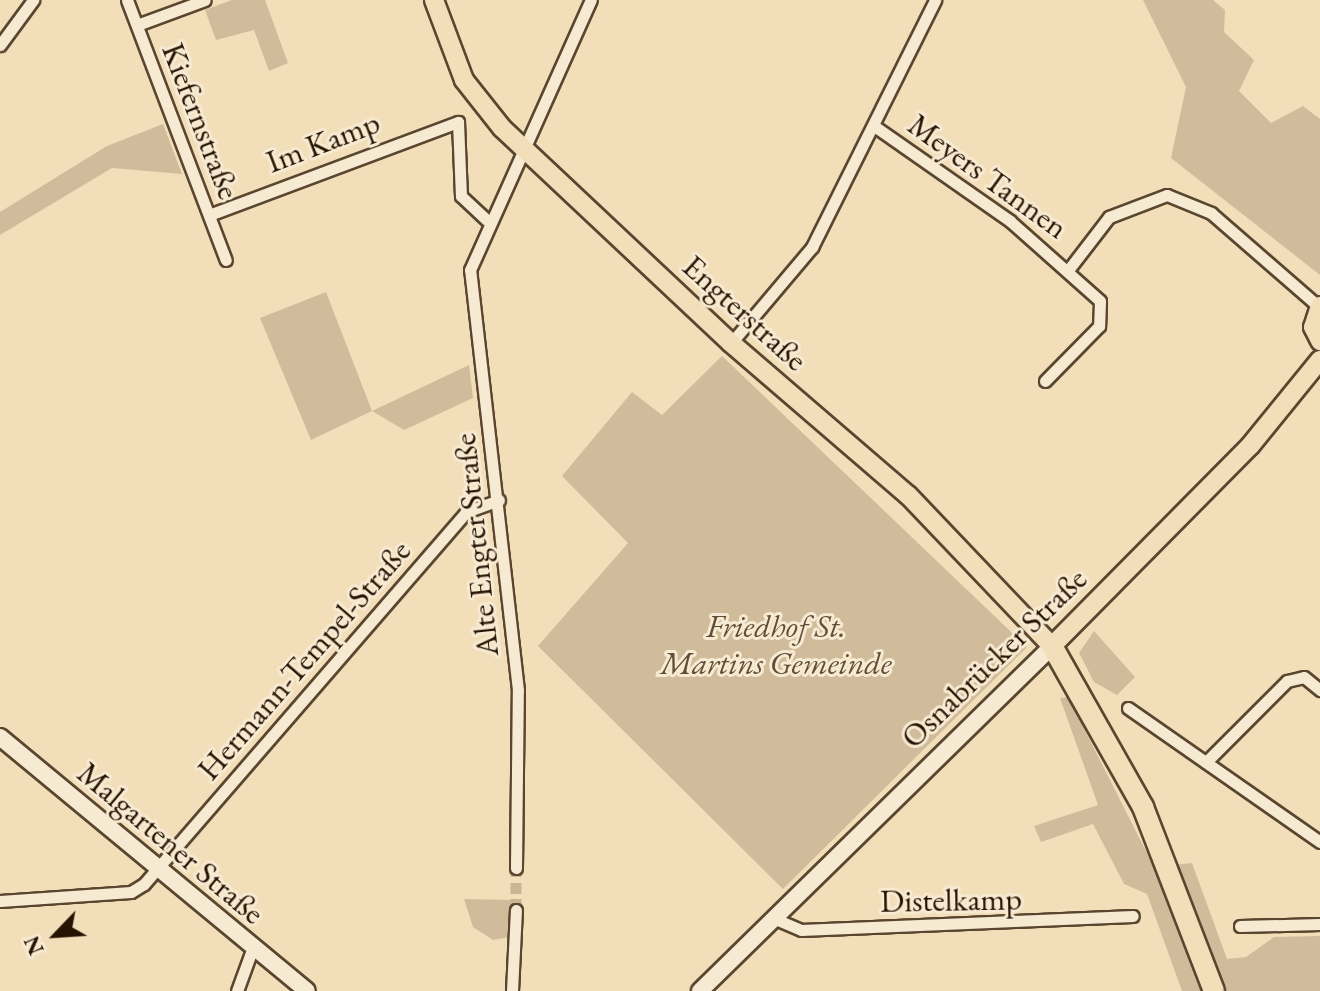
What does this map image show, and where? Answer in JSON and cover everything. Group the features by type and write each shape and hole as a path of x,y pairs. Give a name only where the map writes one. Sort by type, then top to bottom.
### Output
{"highway":[{"path":"1052,646 1143,807 1214,991"}],"main road":[{"name":"Engterstraße","path":"434,0 464,80 522,147 731,343 981,564 1052,646"},
{"path":"1320,307 1313,327 1320,341"},
{"name":"Osnabrücker Straße","path":"700,991 1052,646 1250,446 1320,360"},
{"name":"Malgartener Straße","path":"0,737 307,991"}],"street":[{"path":"0,45 33,0"},
{"name":"Kiefernstraße","path":"127,0 226,260"},
{"path":"137,25 205,0"},
{"name":"Alte Engter Straße","path":"516,868 518,690 499,500 470,270 487,220 591,0"},
{"name":"Meyers Tannen","path":"731,343 812,247 935,0"},
{"name":"Im Kamp","path":"209,215 458,122 461,196 487,220"},
{"name":"Meyers Tannen","path":"874,126 1069,269 1105,313 1045,381"},
{"name":"Meyers Tannen","path":"1069,269 1109,217 1167,195 1211,213 1320,307"},
{"name":"Hermann-Tempel-Straße","path":"0,901 131,892 159,868 466,512 499,500"},
{"path":"1206,762 1287,681 1304,677 1320,690"},
{"path":"1128,708 1320,842"},
{"path":"512,991 516,910"},
{"name":"Distelkamp","path":"773,918 801,930 1133,916"},
{"path":"1240,926 1320,924"},
{"path":"237,991 253,947"}],"green space":[{"path":"232,0 265,0 288,63 269,71 254,30 216,40 205,10"},
{"path":"1143,0 1213,0 1225,10 1224,32 1254,60 1239,91 1271,123 1303,106 1320,119 1320,275 1171,158 1186,87"},
{"path":"163,124 182,174 112,168 0,235 0,212 107,146"},
{"path":"326,292 372,411 311,440 260,318"},
{"name":"Friedhof St. Martins Gemeinde","path":"722,356 1027,647 783,889 538,646 628,543 562,476 632,392 662,415"},
{"path":"469,365 473,398 404,430 372,411"},
{"path":"1094,631 1135,677 1117,695 1094,682 1079,653"},
{"path":"1068,697 1154,867 1192,863 1227,959 1246,957 1274,937 1320,936 1320,991 1182,991 1147,894 1124,884 1093,824 1041,842 1034,826 1098,805 1060,698"},
{"path":"464,899 516,900 515,936 493,940 473,927"}],"tunnel":[{"path":"516,868 516,910"}]}
